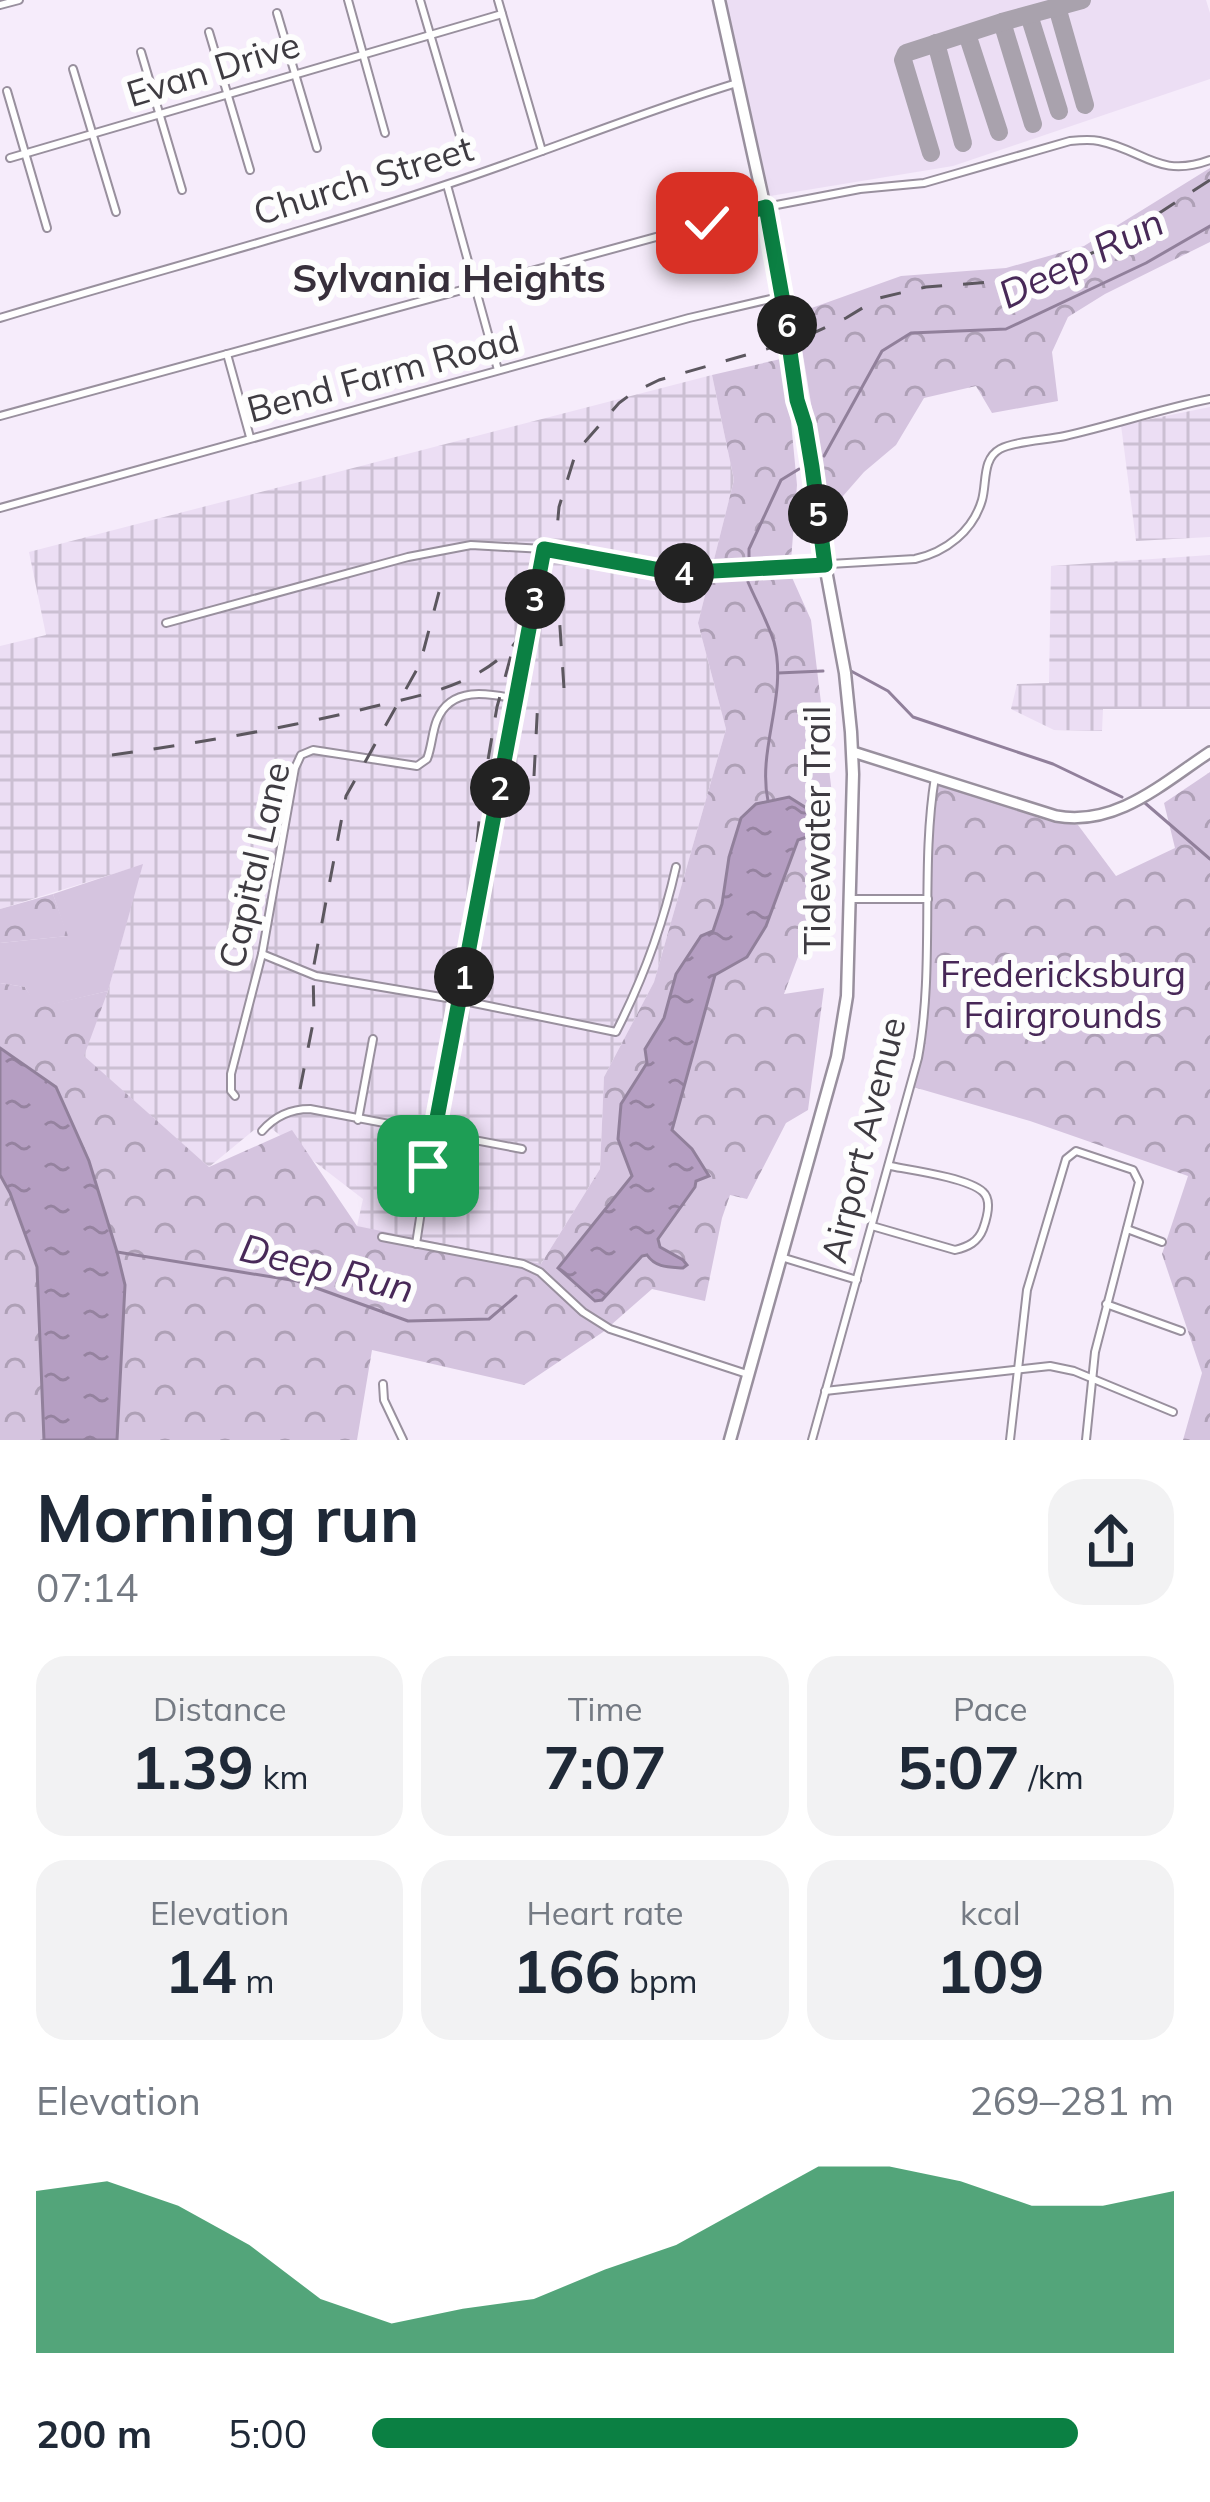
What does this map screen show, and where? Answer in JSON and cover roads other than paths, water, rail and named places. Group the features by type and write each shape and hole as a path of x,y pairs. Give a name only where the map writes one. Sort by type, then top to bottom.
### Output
{"main road":[{"name":"Tidewater Trail","path":"719,0 766,207 805,425 853,752 847,997 841,1039 730,1440"},
{"path":"853,752 1056,816 1091,818 1132,804 1210,752"}],"street":[{"path":"0,5 19,0"},
{"path":"347,0 385,133"},
{"path":"420,0 465,153"},
{"path":"498,0 542,151"},
{"path":"277,14 317,148"},
{"name":"Evan Drive","path":"10,158 502,14"},
{"path":"208,32 250,170"},
{"path":"142,52 182,190"},
{"path":"73,69 116,212"},
{"name":"Church Street","path":"0,318 447,185 737,83"},
{"path":"7,92 47,228"},
{"path":"0,416 766,207 924,183 1070,141 1095,140 1169,167 1210,160"},
{"path":"447,185 498,370"},
{"name":"Bend Farm Road","path":"0,508 734,305 782,296"},
{"path":"227,354 250,438"},
{"path":"166,623 436,550 491,544 676,573 916,559 946,547 974,518 983,498 986,467 1001,449 1210,399"},
{"path":"416,1244 544,549"},
{"name":"Capital Lane","path":"236,1096 231,1091 231,1074 262,954 301,755 314,750 417,766 427,759 435,724 451,702 475,693 516,699"},
{"name":"Airport Avenue","path":"812,1440 921,1041 935,776"},
{"path":"262,954 316,976 616,1032 638,989 676,867"},
{"path":"851,899 928,899"},
{"path":"358,1120 373,1040"},
{"path":"262,1131 276,1117 301,1109 521,1149"},
{"path":"1010,1440 1029,1281 1068,1155 1081,1151 1132,1170 1139,1181 1106,1304 1086,1440"},
{"path":"872,1226 955,1250 968,1247 981,1235 987,1217 988,1199 982,1191 959,1181 889,1166"},
{"path":"1127,1229 1162,1242"},
{"path":"382,1237 532,1267 610,1329 747,1374"},
{"path":"781,1257 857,1280"},
{"path":"1106,1304 1181,1331"},
{"path":"825,1391 1060,1367 1173,1412"},
{"path":"383,1384 384,1400 403,1440"}],"water":[{"path":"789,797 808,809 813,828 798,840 766,926 747,957 715,975 672,1130 692,1149 709,1176 696,1181 658,1239 660,1247 687,1265 663,1266 642,1256 602,1300 595,1301 558,1268 632,1176 618,1139 621,1104 647,1063 645,1049 664,1018 676,974 701,936 713,931 741,818 756,804"},
{"path":"0,1048 56,1087 89,1161 117,1252 125,1285 117,1440 44,1440 37,1267 0,1175"}],"waterway":[{"name":"Deep Run","path":"824,456 882,351 911,333 1006,329 1146,263 1210,226"},
{"name":"Deep Run","path":"749,560 749,549 781,480 799,469"},
{"name":"Deep Run","path":"748,582 771,634 777,662 766,762 768,801"},
{"path":"778,673 823,671"},
{"path":"851,671 888,691 913,717 1053,764 1122,797"},
{"path":"1145,803 1210,859"},
{"name":"Deep Run","path":"117,1252 297,1281 408,1321 489,1319 516,1296"}],"railway":[{"path":"564,688 555,552 559,507 576,452 619,403 659,380 798,340 879,298 926,287 1005,281 1063,266 1110,245 1210,180"},
{"path":"112,755 302,723 453,685 485,669 518,640 546,571"},
{"path":"300,1089 314,1018 313,970 346,796 420,664 439,592"},
{"path":"484,912 539,618"},
{"path":"473,884 481,801 513,648"},
{"path":"534,776 538,698"}],"district":[{"name":"Sylvania Heights","path":"449,278"}],"park label":[{"name":"Fredericksburg Fairgrounds","path":"1063,994"}]}
